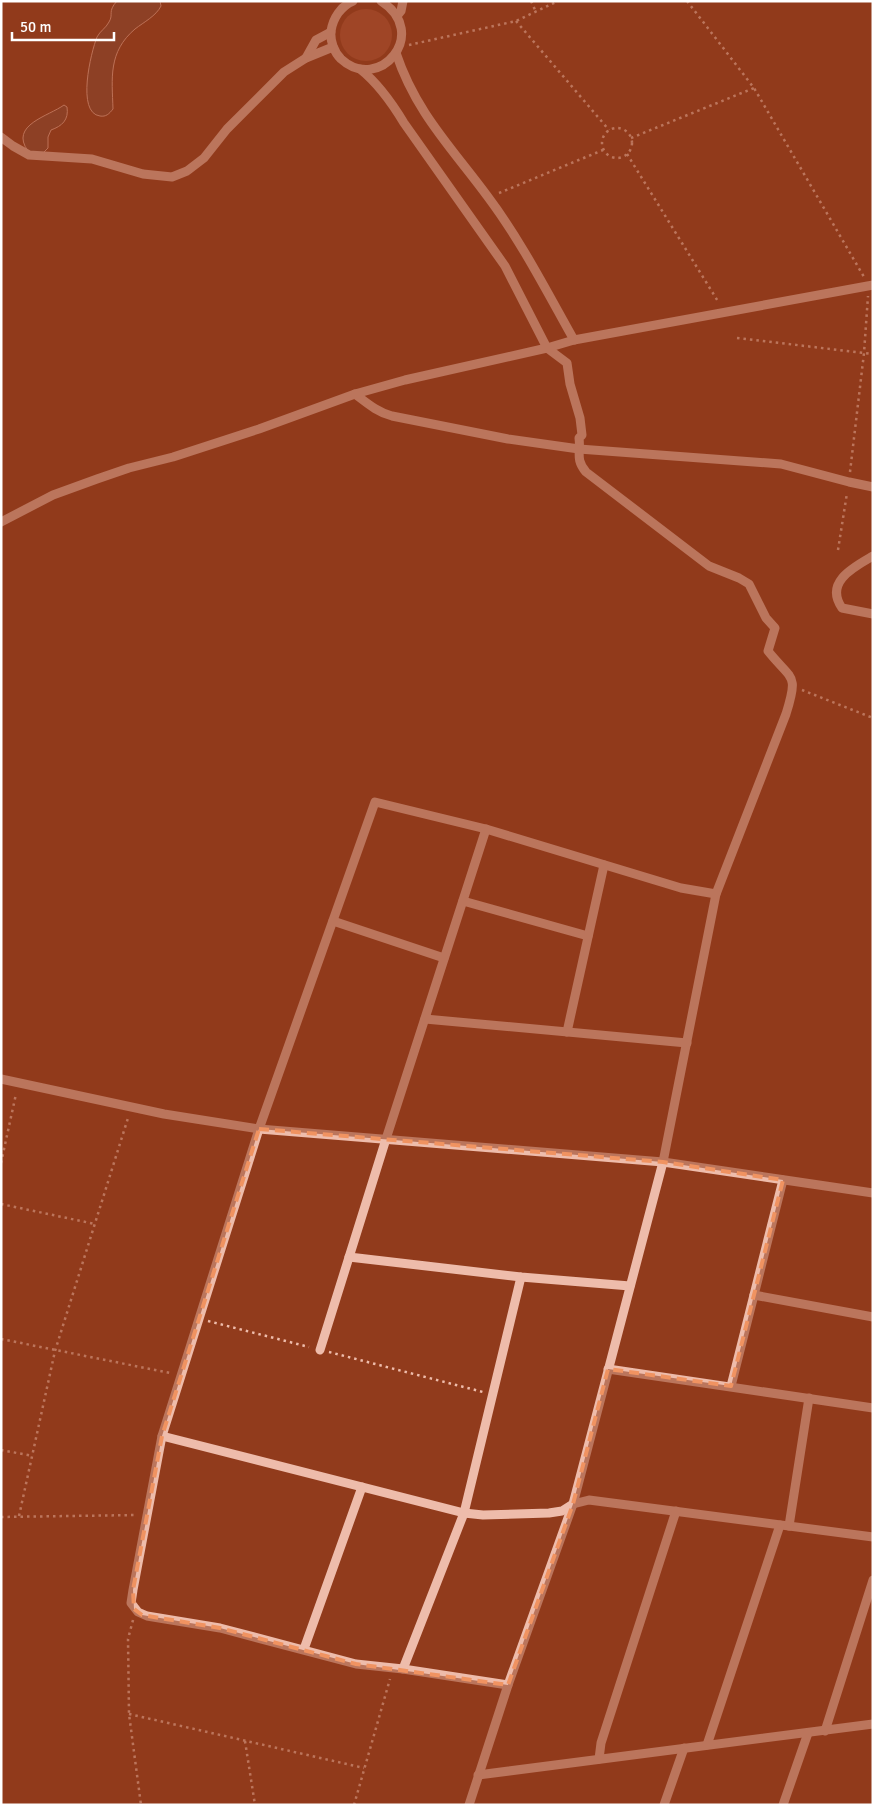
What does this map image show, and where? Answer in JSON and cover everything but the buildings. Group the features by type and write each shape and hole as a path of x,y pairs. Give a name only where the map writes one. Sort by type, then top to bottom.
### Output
{"street":[{"path":"353,1 339,11 333,21 331,32 333,48 340,58 349,65 360,69 372,78 391,103 505,266 547,348 567,363 570,384 581,425 582,435 579,438 578,458 580,466 709,566 739,578 748,584 766,618 774,628 768,651 790,675 793,687 786,714 716,894 663,1162 573,1504 508,1685 469,1805"},
{"path":"360,69 371,69 389,61 396,53 400,44 402,35 401,25 390,7 381,1"},
{"path":"397,16 401,11 403,1"},
{"path":"306,58 316,40 331,32"},
{"path":"1,137 29,155 92,159 143,174 172,177 187,171 204,158 227,129 284,72 306,58 333,48"},
{"path":"396,53 411,91 425,114 452,153 488,197 530,262 574,340"},
{"path":"1,522 53,495 88,482 128,468 173,457 355,394 405,380 547,348 574,340 871,285"},
{"path":"355,394 382,413 402,419 508,439 579,450 781,464 849,482 873,486"},
{"path":"873,556 849,570 840,580 837,591 838,602 842,608 873,614"},
{"path":"508,1685 404,1669 356,1664 220,1628 147,1616 138,1612 131,1603 162,1436 259,1129 376,802 486,829 681,888 716,894"},
{"path":"320,1350 486,829"},
{"path":"567,1032 604,866"},
{"path":"463,901 588,936"},
{"path":"333,921 444,958"},
{"path":"425,1019 687,1043"},
{"path":"1,1079 164,1114 259,1129 663,1162 873,1193"},
{"path":"731,1386 783,1180"},
{"path":"349,1257 522,1277 630,1286"},
{"path":"404,1669 464,1513 522,1277"},
{"path":"754,1295 873,1317"},
{"path":"608,1369 873,1408"},
{"path":"707,1746 785,1526 808,1398"},
{"path":"162,1436 464,1513 483,1515 549,1513 562,1511 573,1504 589,1500 873,1537"},
{"path":"304,1650 362,1487"},
{"path":"599,1759 601,1743 676,1511"},
{"path":"825,1731 873,1580"},
{"path":"478,1775 873,1724"},
{"path":"784,1805 808,1733"},
{"path":"664,1805 684,1748"}],"path":[{"path":"531,1 536,12"},
{"path":"400,44 415,44 516,21 558,1"},
{"path":"686,1 754,88 871,285 849,482 838,550"},
{"path":"516,21 609,130"},
{"path":"631,138 754,88"},
{"path":"618,128 629,134 631,147 623,157 609,157 603,150 601,146 603,136 609,130 618,128"},
{"path":"488,197 603,150"},
{"path":"627,154 725,313"},
{"path":"737,338 873,354"},
{"path":"793,687 873,718"},
{"path":"1,1163 19,1082"},
{"path":"20,1516 55,1351 131,1107"},
{"path":"1,1204 95,1224"},
{"path":"199,1318 494,1395"},
{"path":"1,1339 181,1376"},
{"path":"1,1450 32,1456"},
{"path":"1,1517 148,1515"},
{"path":"138,1612 131,1623 128,1638 129,1714 141,1805"},
{"path":"354,1805 394,1668"},
{"path":"129,1714 364,1768"},
{"path":"245,1741 255,1805"}],"highlighted area":[{"path":"259,1129 663,1162 783,1180 731,1386 608,1369 573,1504 508,1685 356,1664 220,1628 142,1615 134,1609 133,1590 162,1436"}],"shaded area":[{"path":"117,1 160,1 161,6 153,16 126,38 120,47 112,76 113,109 107,115 100,116 93,112 89,104 87,81 97,37 109,22 111,10"},
{"path":"366,9 380,13 388,21 392,35 388,49 380,57 366,61 352,57 344,49 340,35 344,21 352,13"},
{"path":"64,105 67,107 66,119 58,127 51,130 48,137 48,148 42,154 28,151 23,142 27,128 33,122"}]}
